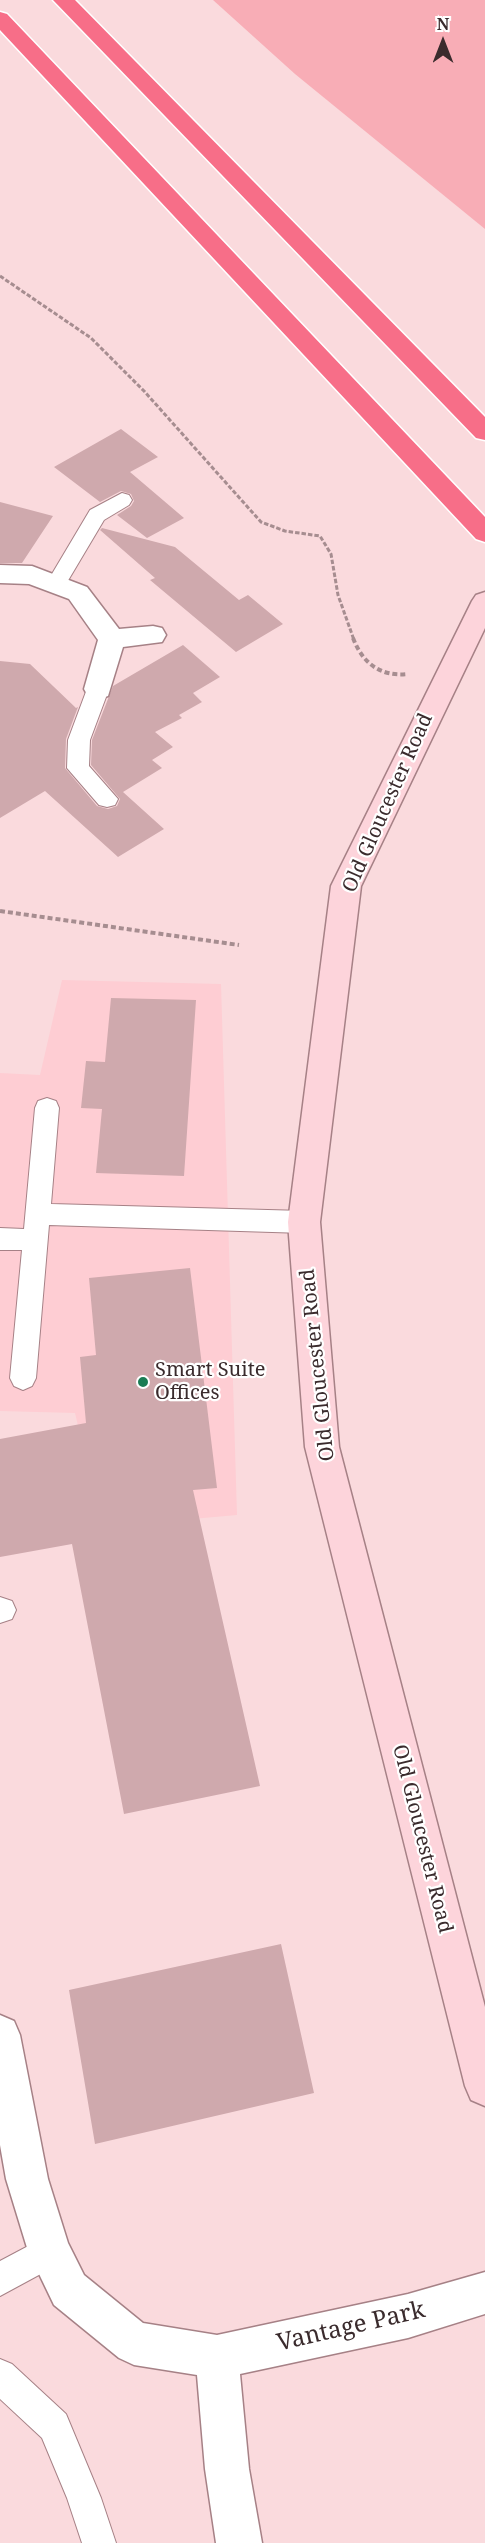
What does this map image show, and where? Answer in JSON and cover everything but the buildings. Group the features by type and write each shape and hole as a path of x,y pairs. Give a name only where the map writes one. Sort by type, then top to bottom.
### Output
{"highway":[{"path":"63,0 485,432"},
{"path":"0,18 485,533"}],"main road":[{"name":"Old Gloucester Road","path":"485,601 346,886 304,1222 322,1447 485,2086"}],"street":[{"path":"0,574 32,575 78,593 112,639"},
{"path":"112,639 153,636"},
{"path":"98,689 112,639"},
{"name":"Vantage Park","path":"0,2042 27,2179 49,2251 69,2290 134,2343 217,2357 408,2316 485,2293"},
{"path":"217,2357 227,2469 239,2543"}],"lane":[{"path":"56,584 97,515 122,500"},
{"path":"98,689 79,740 78,768 107,799"},
{"path":"23,1378 47,1108"},
{"path":"38,1214 304,1222"},
{"path":"0,1239 35,1240"},
{"path":"0,2279 49,2251"},
{"path":"0,2376 54,2426 84,2498 99,2543"}],"path":[{"path":"0,276 91,338 144,391 261,522 285,531 320,536 331,554 338,595 357,648 375,668 391,676 406,675 417,671 442,686"},
{"path":"0,911 239,945"}],"shaded area":[{"path":"213,0 485,0 485,229 295,74"},
{"path":"62,980 221,984 237,1515 102,1527 75,1413 0,1411 0,1073 40,1075"}],"place":[{"name":"Smart Suite Offices","path":"143,1382"}]}
